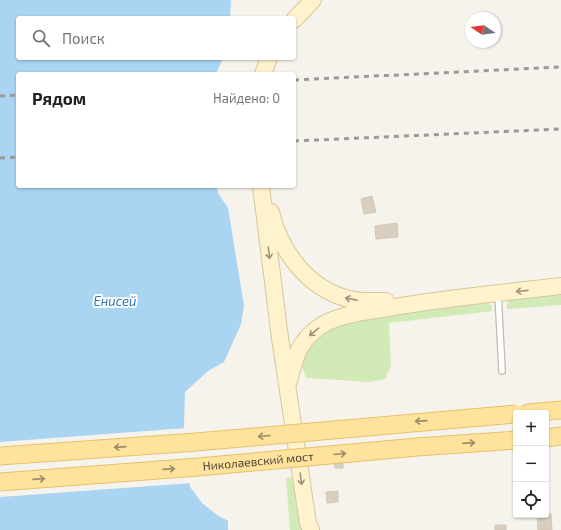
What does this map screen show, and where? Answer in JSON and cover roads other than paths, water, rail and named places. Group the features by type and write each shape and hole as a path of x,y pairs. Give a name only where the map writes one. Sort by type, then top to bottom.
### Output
{"main road":[{"path":"296,18 313,0"},
{"path":"264,72 268,60"},
{"path":"261,188 280,338 308,523 311,530"},
{"path":"265,188 275,228 292,261 319,286 350,300 417,303"},
{"path":"288,385 297,350 306,338 320,326 343,317 417,303 561,286"},
{"path":"549,411 561,410"},
{"path":"0,456 196,442 513,414"},
{"path":"549,438 561,436"},
{"name":"Николаевский мост","path":"0,482 513,440"}],"lane":[{"path":"498,293 502,372"}],"water":[{"name":"Енисей","path":"0,0 231,0 230,16 16,16 16,60 222,60 217,72 16,72 16,188 217,188 218,193 228,208 244,306 241,324 224,362 208,371 185,392 184,424 190,487 202,503 217,515 228,521 228,530 0,530"}],"railway":[{"path":"296,80 561,67"},
{"path":"0,96 16,95"},
{"path":"296,141 561,129"},
{"path":"0,158 16,157"}]}
